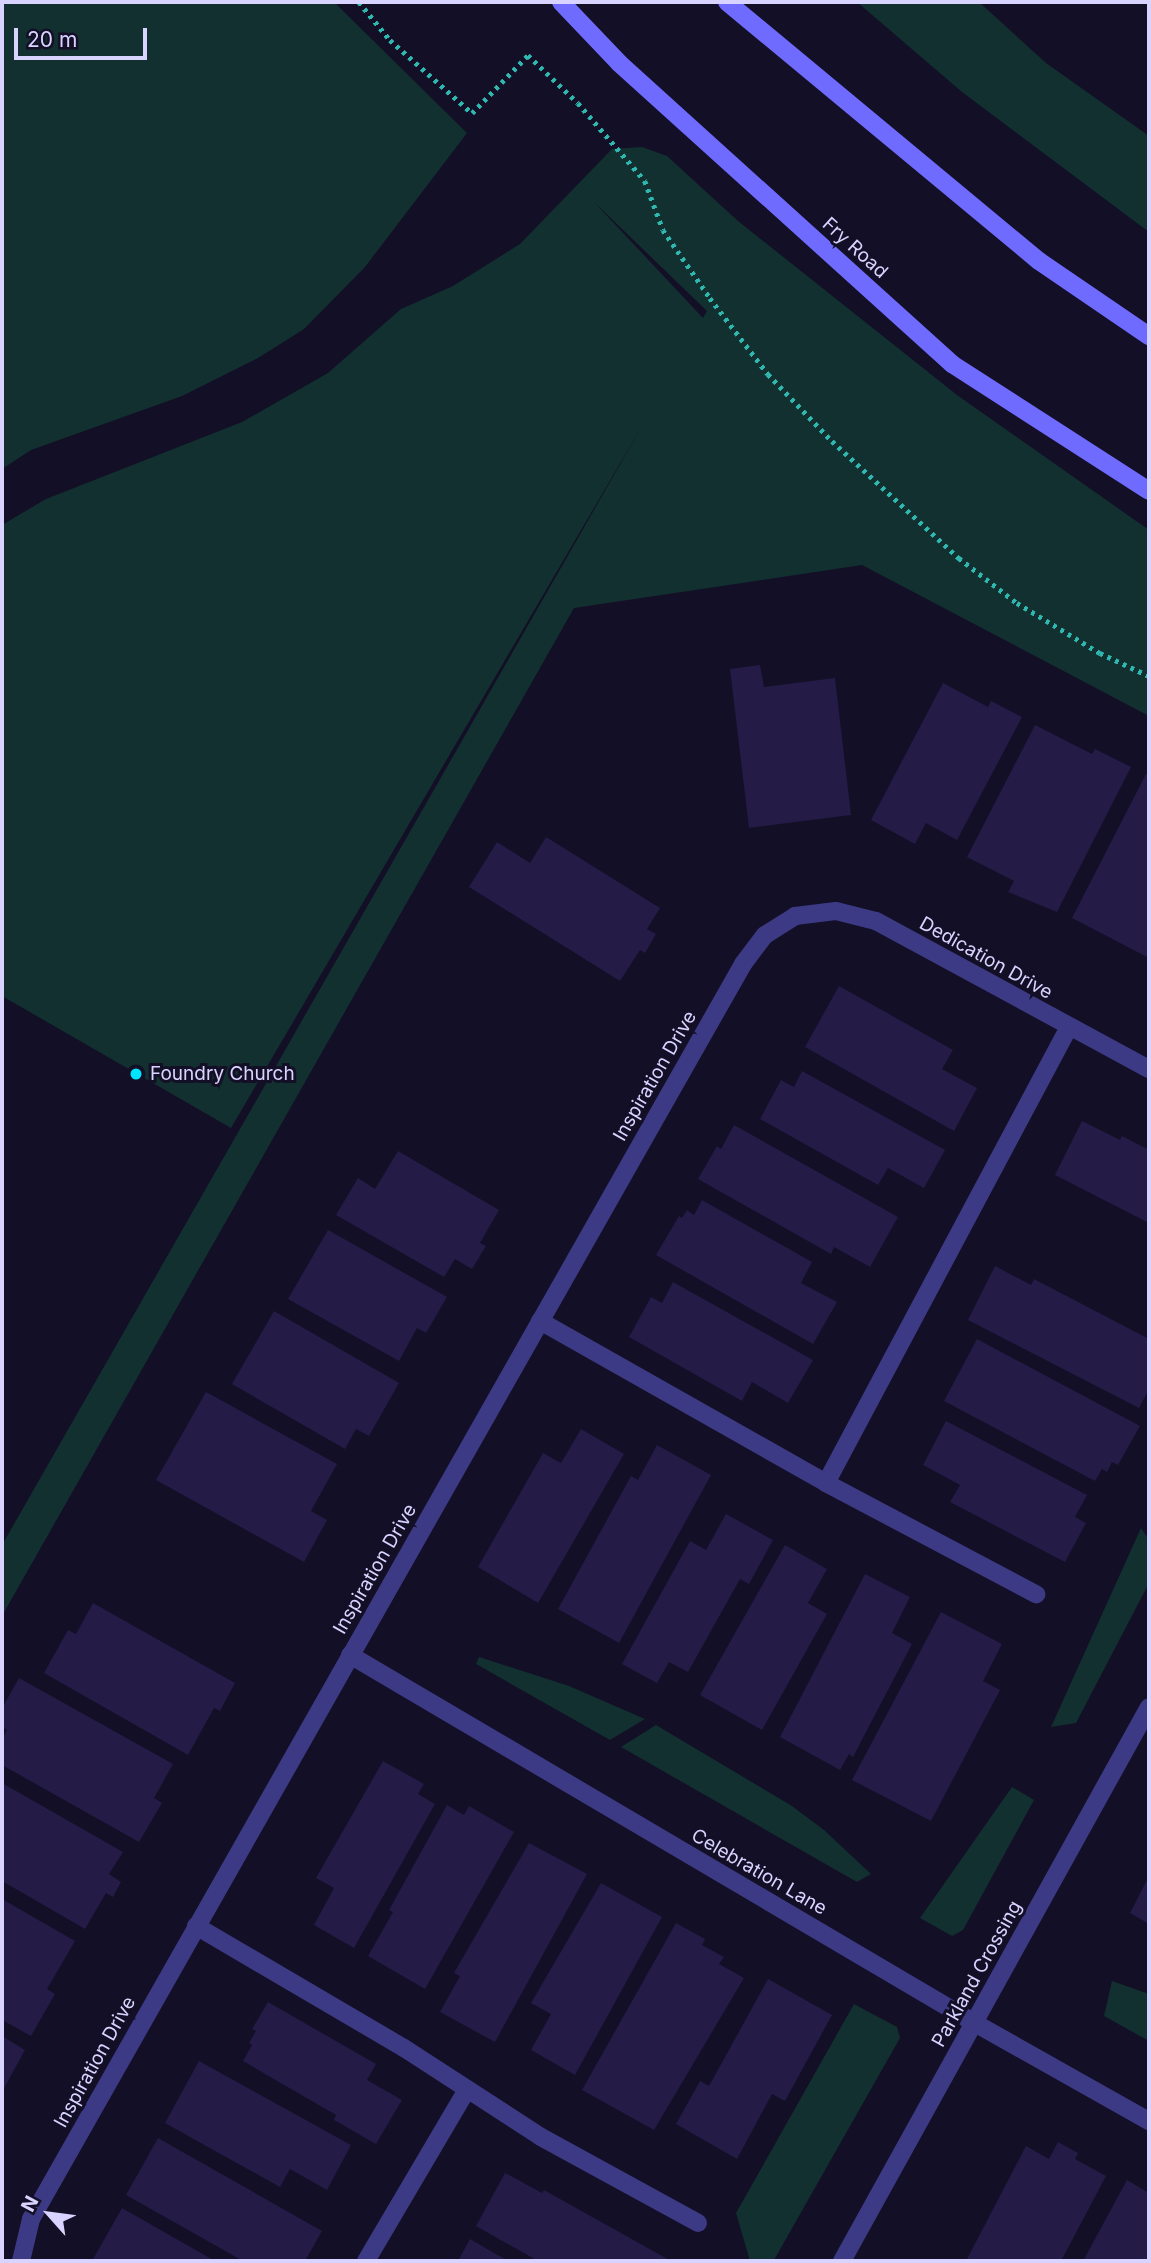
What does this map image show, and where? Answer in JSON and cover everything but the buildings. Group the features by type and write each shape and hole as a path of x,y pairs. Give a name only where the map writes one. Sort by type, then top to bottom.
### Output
{"main road":[{"name":"Fry Road","path":"561,2 618,63 952,364 1149,491"},
{"path":"727,2 1039,261 1149,336"}],"street":[{"name":"Dedication Drive","path":"795,916 835,911 876,921 1149,1069"},
{"name":"Inspiration Drive","path":"21,2261 31,2219 743,964 765,935 795,916"},
{"path":"826,1483 1069,1027"},
{"path":"540,1321 826,1483 1036,1594"},
{"name":"Celebration Lane","path":"350,1655 973,2022 1149,2121"},
{"name":"Parkland Crossing","path":"842,2261 1149,1707"},
{"path":"196,1926 404,2048 466,2091 541,2137 698,2223"},
{"path":"366,2261 466,2091"}],"path":[{"path":"359,2 390,40 472,113 528,55 578,103 645,181 663,230 710,298 768,374 832,441 958,558 1017,603 1100,653 1149,676"}],"green space":[{"path":"2,2 334,2 467,133 365,267 304,329 258,358 182,396 31,450 2,469"},
{"path":"857,2 979,2 1046,63 1149,136 1149,232 962,92"},
{"path":"642,147 667,156 738,221 957,395 1149,530 1149,716 862,565 574,608 2,1616 2,1545 642,426 231,1128 2,996 2,525 46,499 242,422 328,373 401,309 453,286 520,244 612,149","holes":["594,202 707,311 703,318"]},
{"path":"1141,1528 1149,1540 1149,1583 1076,1723 1051,1727"},
{"path":"479,1657 569,1686 645,1719 610,1740 476,1664"},
{"path":"656,1725 792,1806 824,1830 871,1874 857,1882 621,1747"},
{"path":"1012,1787 1034,1800 963,1930 952,1936 920,1918"},
{"path":"1112,1981 1149,1994 1149,2041 1104,2016"},
{"path":"854,2004 897,2027 900,2038 774,2260 750,2261 736,2213"}],"place":[{"name":"Foundry Church","path":"136,1074"}]}
